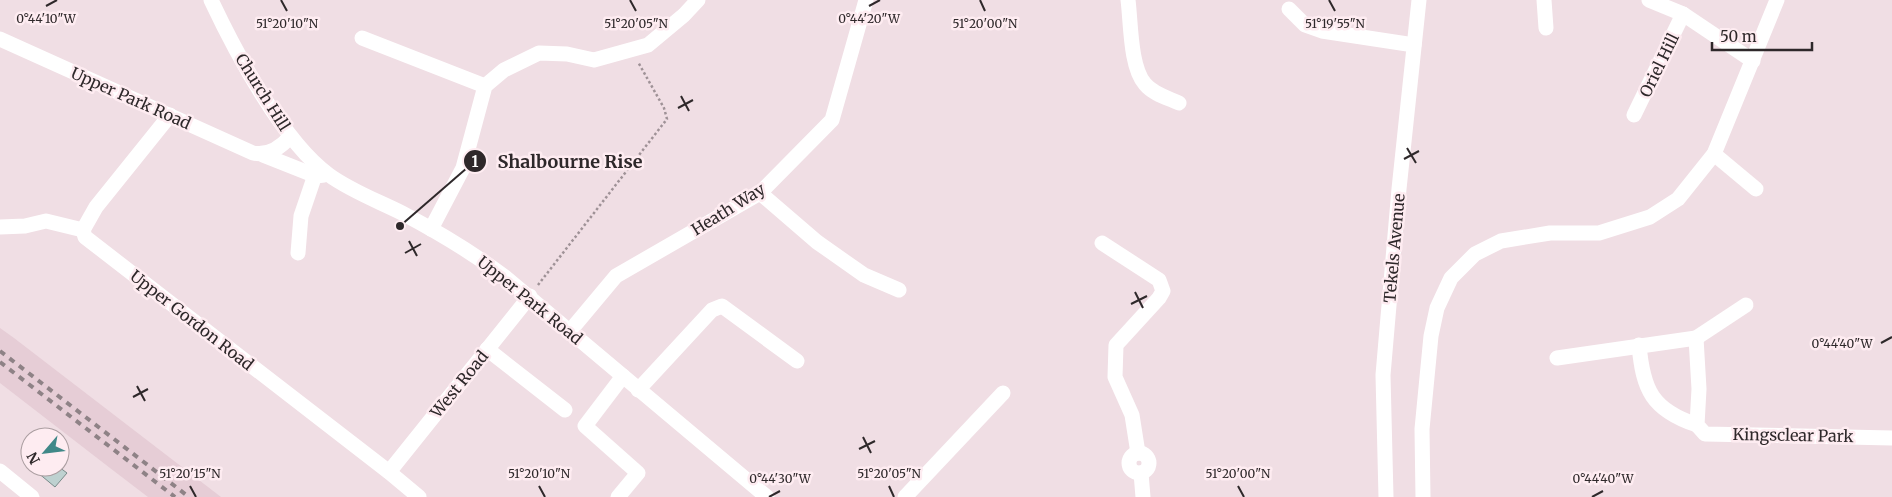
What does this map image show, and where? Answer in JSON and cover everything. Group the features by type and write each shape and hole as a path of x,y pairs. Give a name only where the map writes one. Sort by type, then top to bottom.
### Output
{"street":[{"name":"Church Hill","path":"211,0 240,56 290,137 321,175"},
{"path":"431,229 463,168 485,86 504,70 539,53 566,54 594,60 648,45 684,15 698,0"},
{"name":"Heath Way","path":"570,331 616,276 760,193 832,120 866,0"},
{"path":"1128,0 1136,67 1145,84 1156,93 1179,103"},
{"name":"Tekels Avenue","path":"1386,497 1383,375 1399,189 1419,0"},
{"path":"1544,0 1546,28"},
{"name":"Oriel Hill","path":"1649,0 1683,14 1753,61"},
{"path":"1423,497 1422,429 1431,336 1437,308 1451,278 1475,254 1501,241 1550,233 1599,233 1650,217 1678,199 1714,154 1777,0"},
{"path":"1289,9 1304,25 1322,32 1414,45"},
{"name":"Oriel Hill","path":"1634,115 1683,14"},
{"path":"362,38 485,86"},
{"name":"Upper Park Road","path":"0,39 253,153 321,175 431,229 479,258 530,296 638,390 767,497"},
{"path":"0,227 25,226 46,221 83,230 96,207 170,115"},
{"path":"263,155 283,144 290,137"},
{"path":"1714,154 1756,189"},
{"path":"298,254 301,216 321,175"},
{"path":"760,193 817,242 864,275 898,290"},
{"name":"Upper Gordon Road","path":"83,230 85,237 93,244 419,497"},
{"path":"1102,243 1159,280 1163,291 1159,298 1116,345 1115,376 1132,415 1138,453 1147,457 1149,464 1147,470 1141,473 1143,497"},
{"name":"West Road","path":"389,472 530,296"},
{"path":"1557,358 1696,338 1746,305"},
{"path":"638,390 712,310 722,306 797,361"},
{"path":"1696,338 1699,389 1697,425"},
{"name":"Kingsclear Park","path":"1638,345 1641,369 1647,391 1674,418 1697,425 1704,434 1892,438"},
{"path":"487,349 565,410"},
{"path":"618,497 638,473 585,426 623,376"},
{"path":"905,497 1003,393"},
{"path":"0,471 32,497"}],"path":[{"path":"530,296 667,119 664,108 637,62 634,50"}],"shaded area":[{"path":"0,328 221,497 148,497 70,437 70,427 57,427 0,383"}],"building":[{"path":"43,477 64,477 55,487"}],"railway":[{"path":"0,351 189,497"},
{"path":"0,362 175,497"}],"place":[{"name":"Shalbourne Rise","path":"400,226"}]}
